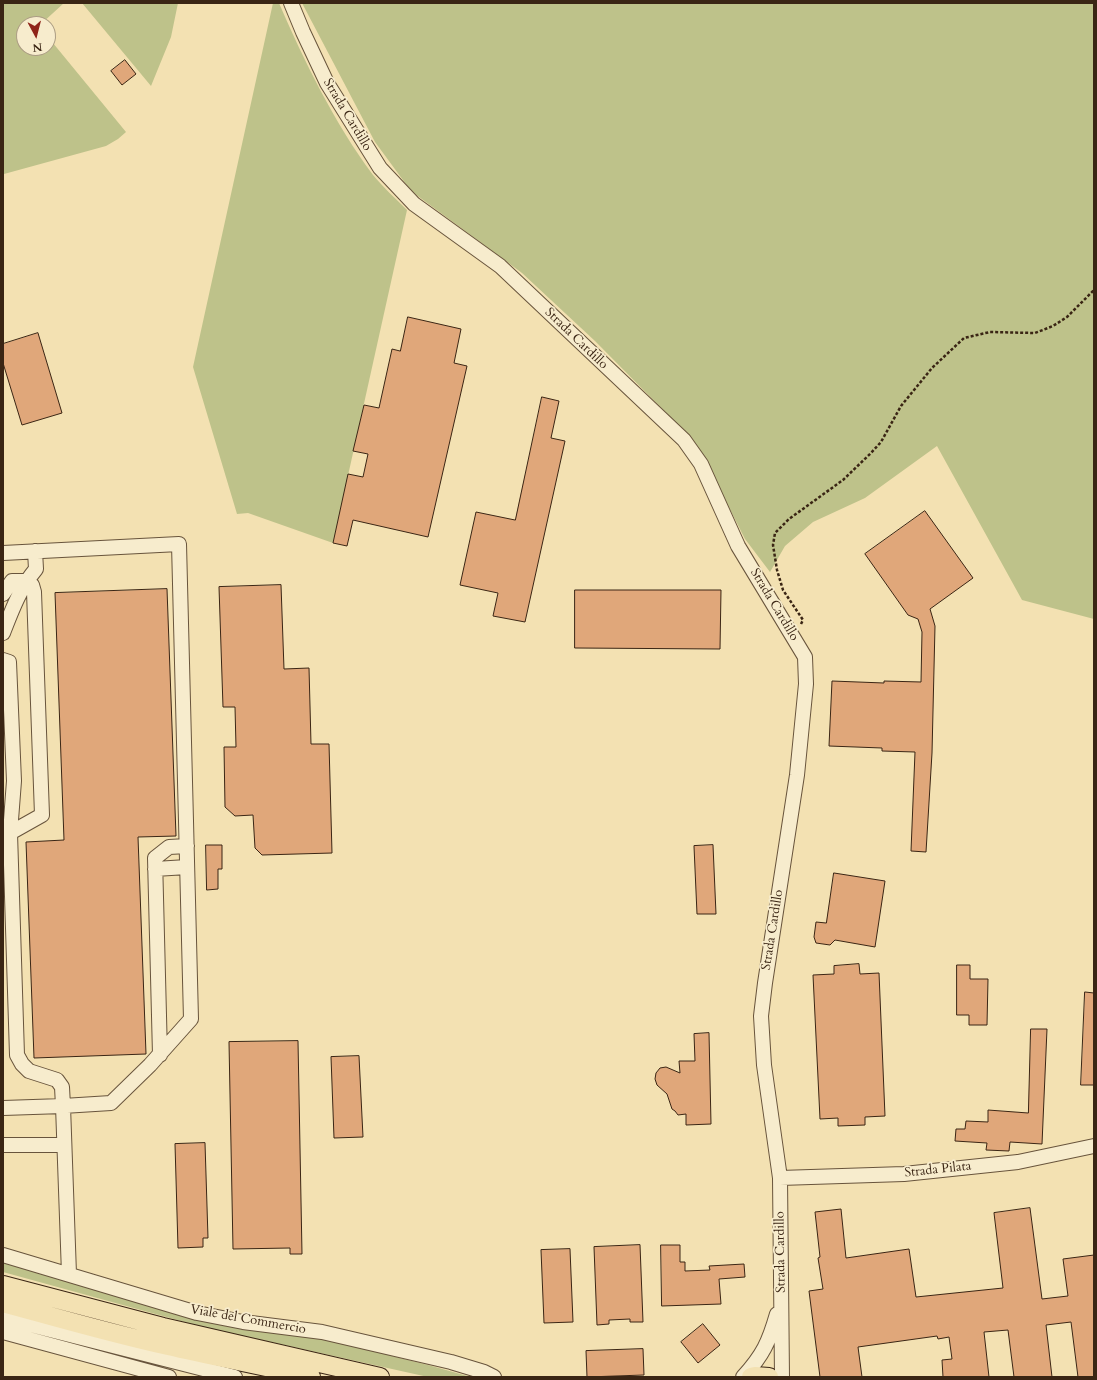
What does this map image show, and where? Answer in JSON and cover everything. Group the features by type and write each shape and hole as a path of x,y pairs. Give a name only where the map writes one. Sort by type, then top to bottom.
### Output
{"main road":[{"path":"3,1285 164,1327 380,1377"},
{"path":"3,1303 90,1327 168,1346 311,1377"},
{"path":"751,1377 769,1377"}],"street":[{"name":"Strada Cardillo","path":"291,3 327,83 380,168 414,204 500,266 684,440 701,464 738,546 805,657 806,684 796,775 761,1016 764,1065 780,1178 782,1377"},
{"path":"3,553 179,544 192,1019 160,1055 111,1103 3,1108"},
{"path":"3,633 18,596 26,581 36,569 35,551"},
{"path":"3,594 12,581 26,581 32,585 34,592 42,815 10,833"},
{"path":"3,660 9,662 8,781 17,1055 22,1064 29,1071 57,1080 62,1087 69,1274"},
{"path":"160,1055 155,858 169,847 187,846"},
{"path":"155,869 187,868"},
{"path":"3,1145 64,1145"},
{"name":"Strada Pilata","path":"780,1178 904,1174 1018,1162 1094,1146"},
{"name":"Viale del Commercio","path":"3,1255 197,1313 243,1322 322,1332 451,1362 484,1372 494,1377"},
{"path":"743,1377 756,1363 768,1343 781,1298"},
{"path":"3,1318 235,1377"},
{"path":"3,1332 169,1377"}],"path":[{"path":"794,639 803,620 783,590 777,570 773,545 775,533 789,519 844,480 871,453 881,442 901,406 932,368 964,338 990,332 1035,333 1053,326 1067,317 1094,290"}],"green space":[{"path":"3,3 64,3 50,16 16,16 16,56 56,56 56,47 126,132 106,146 4,174"},
{"path":"82,3 178,3 171,37 151,86"},
{"path":"273,3 279,3 321,92 346,135 373,175 407,210 333,543 248,513 237,514 193,367"},
{"path":"302,3 1094,3 1094,619 1022,600 937,446 865,498 813,522 785,546 770,572 745,539 705,460 688,435 595,341 522,273 411,191 375,142"},
{"path":"4,1261 52,1277 164,1310 325,1339 471,1377 428,1377 199,1326 3,1272"}],"building":[{"path":"125,60 136,74 122,85 111,71"},
{"path":"408,317 461,329 454,363 467,366 428,537 353,520 347,546 333,543 348,474 363,477 368,454 353,451 364,405 379,408 392,349 400,351"},
{"path":"38,333 62,413 22,425 3,363 3,344"},
{"path":"542,397 559,401 551,438 565,441 525,622 493,616 498,593 460,585 476,512 515,520"},
{"path":"925,511 973,578 930,609 935,626 932,753 926,852 911,851 915,752 882,751 882,748 829,746 832,681 884,683 884,681 921,682 922,632 918,619 908,615 865,554"},
{"path":"281,585 284,669 309,668 311,744 329,744 332,853 262,855 255,848 253,815 235,816 225,807 224,747 236,747 235,707 223,707 219,587"},
{"path":"167,589 176,836 138,837 146,1054 34,1058 26,842 64,840 55,593"},
{"path":"575,590 721,590 720,649 575,648"},
{"path":"206,845 222,845 222,869 218,869 218,889 207,890"},
{"path":"713,845 716,914 697,914 694,846"},
{"path":"834,873 885,881 875,947 835,940 830,945 816,943 814,937 816,922 826,923"},
{"path":"859,964 860,974 879,973 885,1116 865,1117 865,1125 838,1126 838,1118 820,1119 813,975 834,974 834,966"},
{"path":"957,965 970,965 970,979 988,979 987,1025 969,1025 969,1015 957,1015"},
{"path":"1085,992 1094,993 1094,1085 1081,1085"},
{"path":"1031,1029 1047,1029 1042,1144 1010,1142 1009,1151 986,1150 987,1143 955,1141 956,1129 965,1129 966,1121 988,1122 988,1110 1028,1113"},
{"path":"709,1033 711,1124 686,1125 686,1114 678,1115 672,1109 667,1094 657,1085 655,1079 656,1073 660,1068 666,1067 680,1073 679,1061 695,1061 694,1034"},
{"path":"298,1041 302,1254 290,1254 290,1248 233,1249 229,1042"},
{"path":"359,1056 363,1137 334,1138 331,1057"},
{"path":"205,1143 208,1238 203,1238 203,1247 178,1248 175,1144"},
{"path":"1030,1208 1042,1299 1068,1296 1063,1259 1094,1255 1094,1377 1078,1377 1071,1322 1046,1325 1052,1377 1014,1377 1008,1330 984,1332 989,1377 943,1377 942,1360 952,1359 949,1337 938,1339 937,1336 858,1347 862,1377 820,1377 809,1291 823,1289 818,1258 820,1257 815,1212 841,1209 846,1258 909,1249 916,1297 1003,1288 994,1213"},
{"path":"640,1245 643,1322 630,1322 630,1319 609,1320 609,1324 597,1325 594,1247"},
{"path":"661,1245 680,1245 680,1262 685,1262 685,1271 710,1270 709,1266 744,1264 745,1277 719,1279 721,1304 662,1306"},
{"path":"570,1249 573,1322 544,1323 541,1250"},
{"path":"703,1324 720,1345 698,1363 681,1342"},
{"path":"643,1349 644,1375 587,1377 586,1351"}]}
